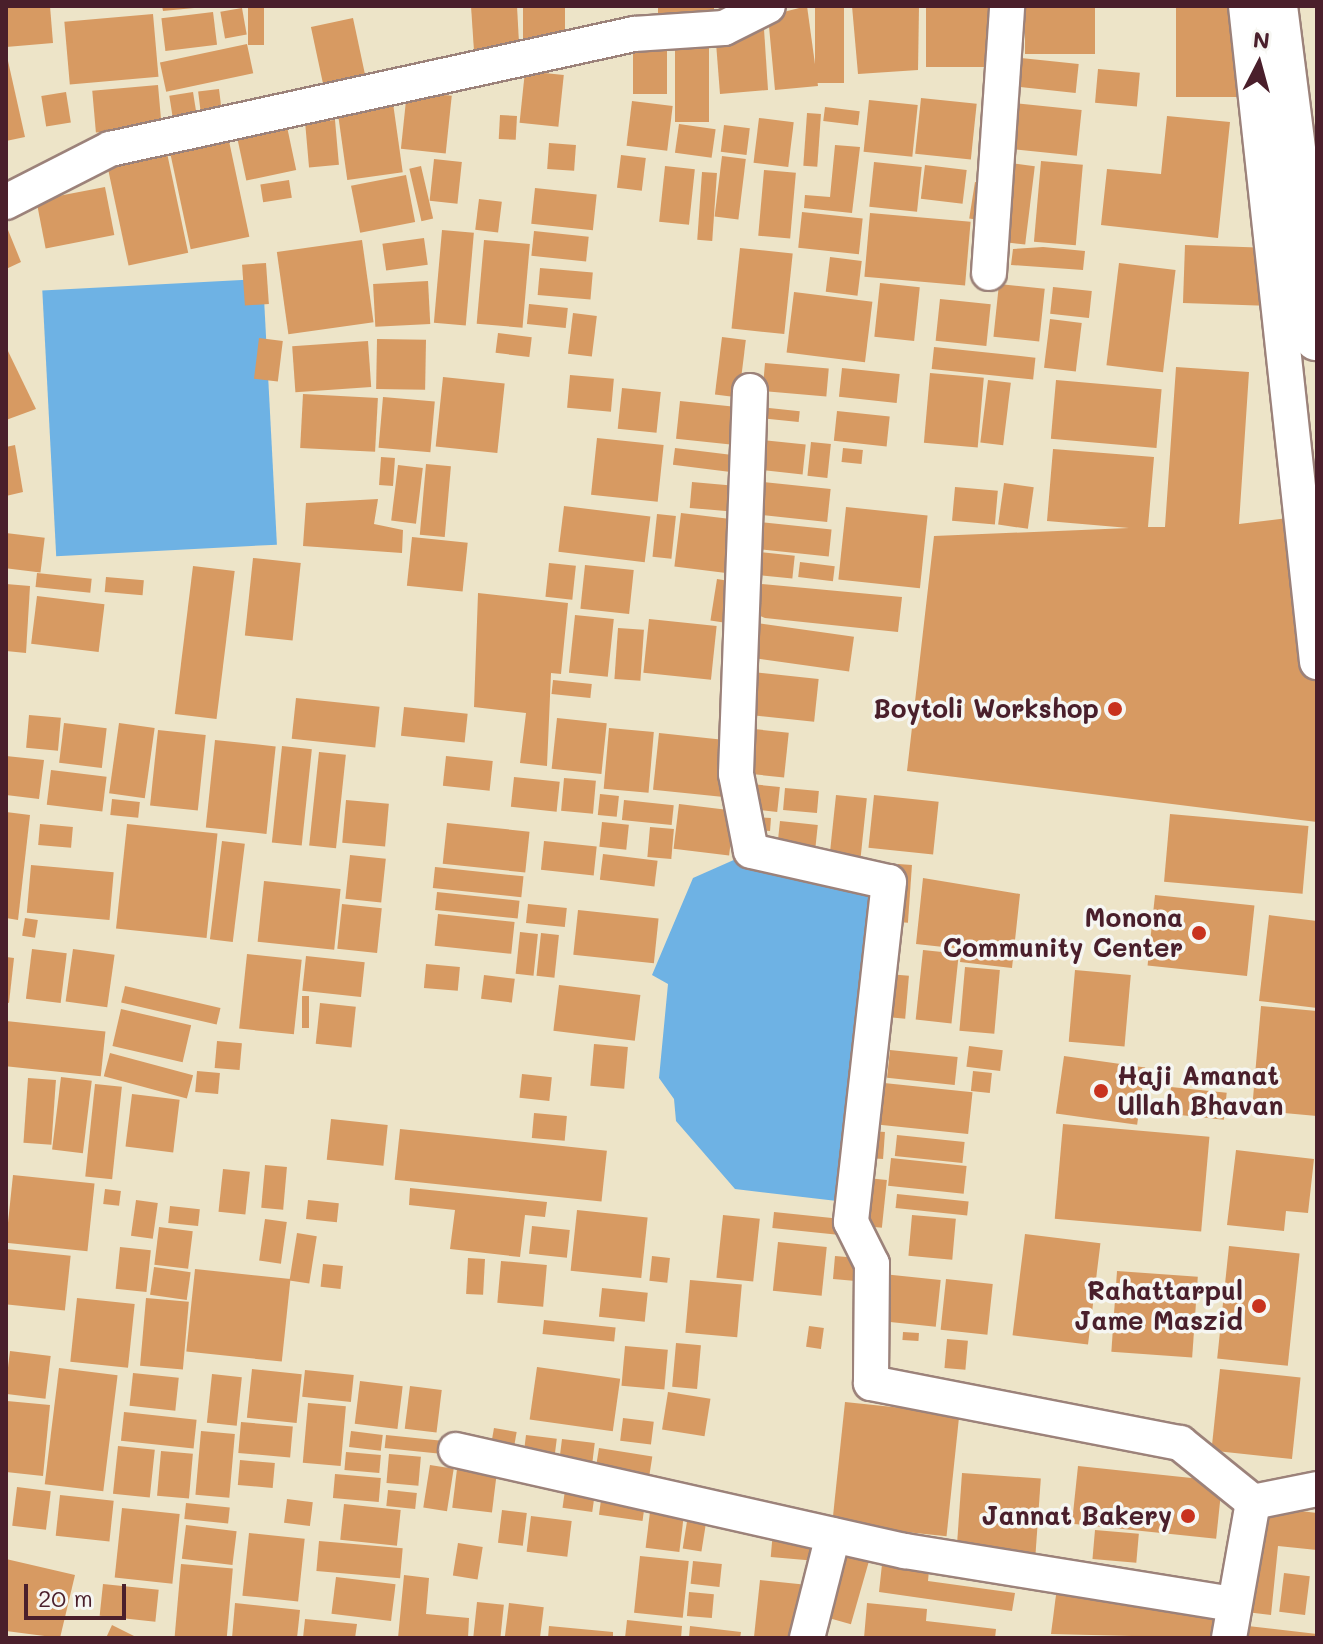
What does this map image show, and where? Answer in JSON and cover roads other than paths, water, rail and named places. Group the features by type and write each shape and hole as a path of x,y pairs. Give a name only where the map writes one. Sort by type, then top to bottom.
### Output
{"highway":[{"path":"1275,6 1317,338"}],"street":[{"path":"6,202 110,149 634,34 724,28 768,6"},
{"path":"989,273 1007,6"},
{"path":"1246,6 1317,662"},
{"path":"750,391 736,774 751,851 889,882 851,1222 872,1264 871,1383 1180,1443 1253,1502"},
{"path":"456,1450 833,1535 1233,1604"},
{"path":"1253,1502 1317,1489"},
{"path":"1229,1638 1253,1502"},
{"path":"807,1638 833,1535"}],"water":[{"path":"263,279 277,545 56,556 42,291"},
{"path":"745,855 875,886 837,1201 735,1189 676,1121 674,1099 659,1078 668,984 652,975 693,878"}],"place":[{"name":"Boytoli Workshop","path":"1115,709"},
{"name":"Monona Community Center","path":"1199,933"},
{"name":"Haji Amanat Ullah Bhavan","path":"1101,1091"},
{"name":"Rahattarpul Jame Maszid","path":"1259,1306"},
{"name":"Jannat Bakery","path":"1188,1516"}]}
